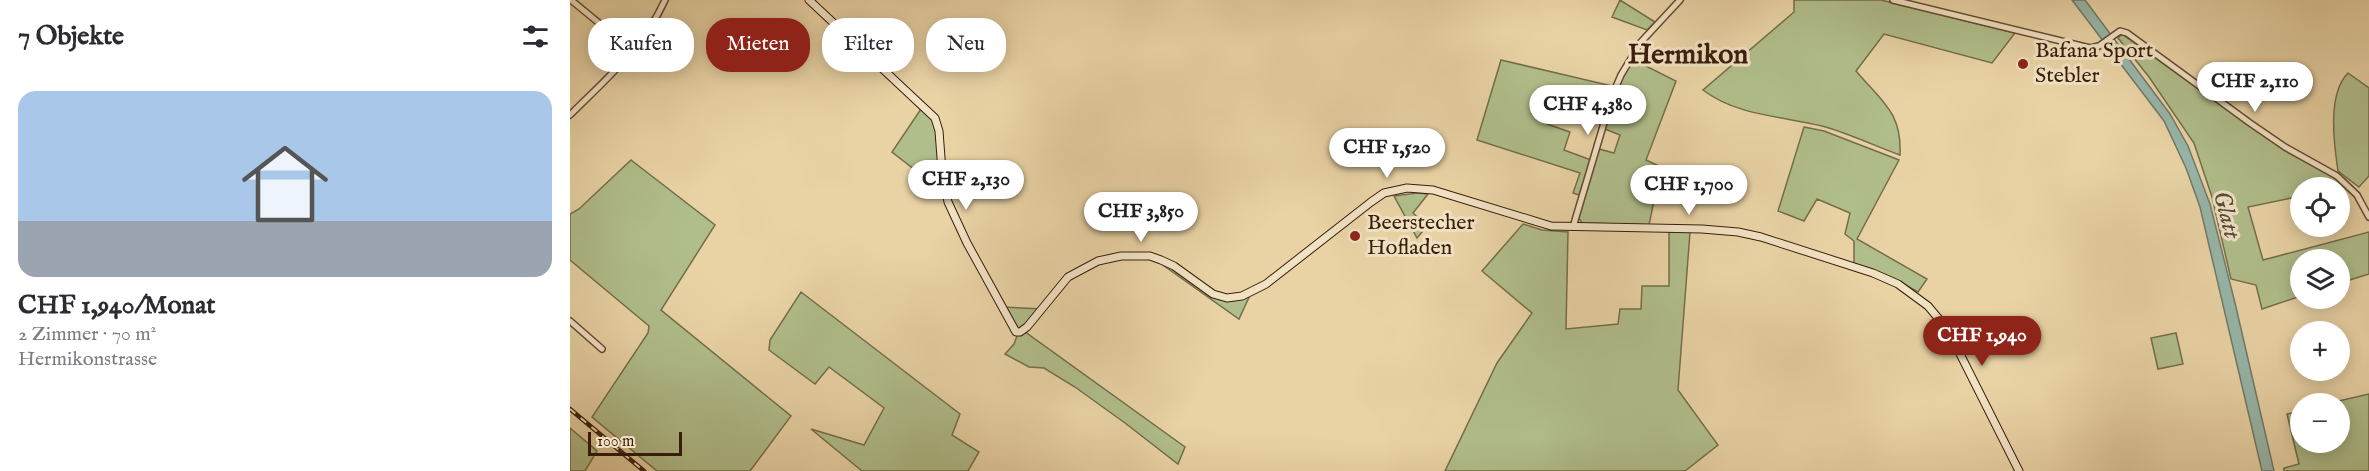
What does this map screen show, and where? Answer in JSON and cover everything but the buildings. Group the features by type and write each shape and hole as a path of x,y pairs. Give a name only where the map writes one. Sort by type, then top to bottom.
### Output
{"street":[{"path":"571,0 593,18"},
{"path":"655,18 665,0"},
{"path":"809,0 840,32 923,106 938,125 944,183 952,211 1012,327 1018,332 1027,327 1068,278 1098,261 1121,256 1150,256 1174,266 1213,294 1227,298 1242,296 1266,284 1371,202 1384,194 1401,189 1433,190 1545,225 1738,232 1761,237 1898,284 1928,306 1948,330 2019,471"},
{"path":"1573,227 1612,96 1621,75 1641,42 1680,0"},
{"path":"1893,0 2087,47 2097,47 2120,32 2127,33 2285,147 2337,176 2357,195 2369,217"},
{"path":"570,115 615,72"},
{"path":"570,321 602,349"}],"green space":[{"path":"1620,0 1655,22 1647,30 1612,17"},
{"path":"1794,0 1881,0 2015,33 1992,63 1884,34 1856,71 1882,100 1894,118 1900,140 1900,155 1822,126 1745,110 1716,99 1703,90 1794,12"},
{"path":"2122,34 2284,150 2335,177 2290,177 2290,198 2248,207 2263,260 2290,253 2290,300 2262,309 2256,285 2231,279 2212,197 2194,143 2149,77 2118,38"},
{"path":"1632,59 1676,81 1646,160 1661,167 1649,225 1582,223 1578,217 1599,149 1614,153 1620,135 1605,129 1621,79"},
{"path":"1501,60 1612,86 1603,116 1553,100 1547,124 1570,132 1564,150 1591,160 1579,195 1573,193 1580,173 1477,140"},
{"path":"2348,73 2369,88 2369,176 2359,187 2350,180 2350,177 2346,177 2338,171 2334,120 2337,93"},
{"path":"923,106 935,118 946,194 892,152"},
{"path":"1804,127 1824,131 1899,160 1857,239 1927,279 1918,292 1893,278 1854,264 1854,241 1845,234 1850,213 1817,199 1804,221 1778,211"},
{"path":"631,160 715,225 661,310 791,416 750,471 657,471 592,417 648,333 649,326 570,260 570,214 579,209"},
{"path":"1428,194 1413,213 1427,226 1417,238 1394,196"},
{"path":"1523,224 1542,230 1568,232 1566,329 1618,324 1620,309 1641,309 1642,286 1669,286 1669,232 1690,232 1678,390 1718,445 1685,471 1445,471 1497,363 1532,313 1482,271"},
{"path":"2369,232 2369,274 2350,280 2350,249 2305,249"},
{"path":"1150,256 1161,260 1220,297 1251,293 1239,319"},
{"path":"801,292 960,414 952,435 979,452 968,471 862,471 811,429 864,445 884,408 829,367 815,384 769,350 770,340"},
{"path":"1003,307 1042,309 1024,331 1185,447 1178,464 1075,387 1044,368 1029,367 1005,354 1014,344 1018,333"},
{"path":"2176,333 2183,364 2158,369 2151,338"},
{"path":"2369,394 2369,471 2284,471 2284,468 2299,464 2296,453 2350,453 2350,398"},
{"path":"570,428 597,451 585,471 570,471"}],"shaded area":[{"name":"Glatt","path":"2072,0 2085,0 2170,114 2188,146 2210,204 2274,471 2262,471 2200,207 2186,168 2164,121"}],"railway":[{"path":"570,409 644,471"}],"place":[{"name":"Bafana Sport Stebler","path":"2023,64"},
{"name":"Beerstecher Hofladen","path":"1355,236"}],"district":[{"name":"Hermikon","path":"1688,55"}]}
